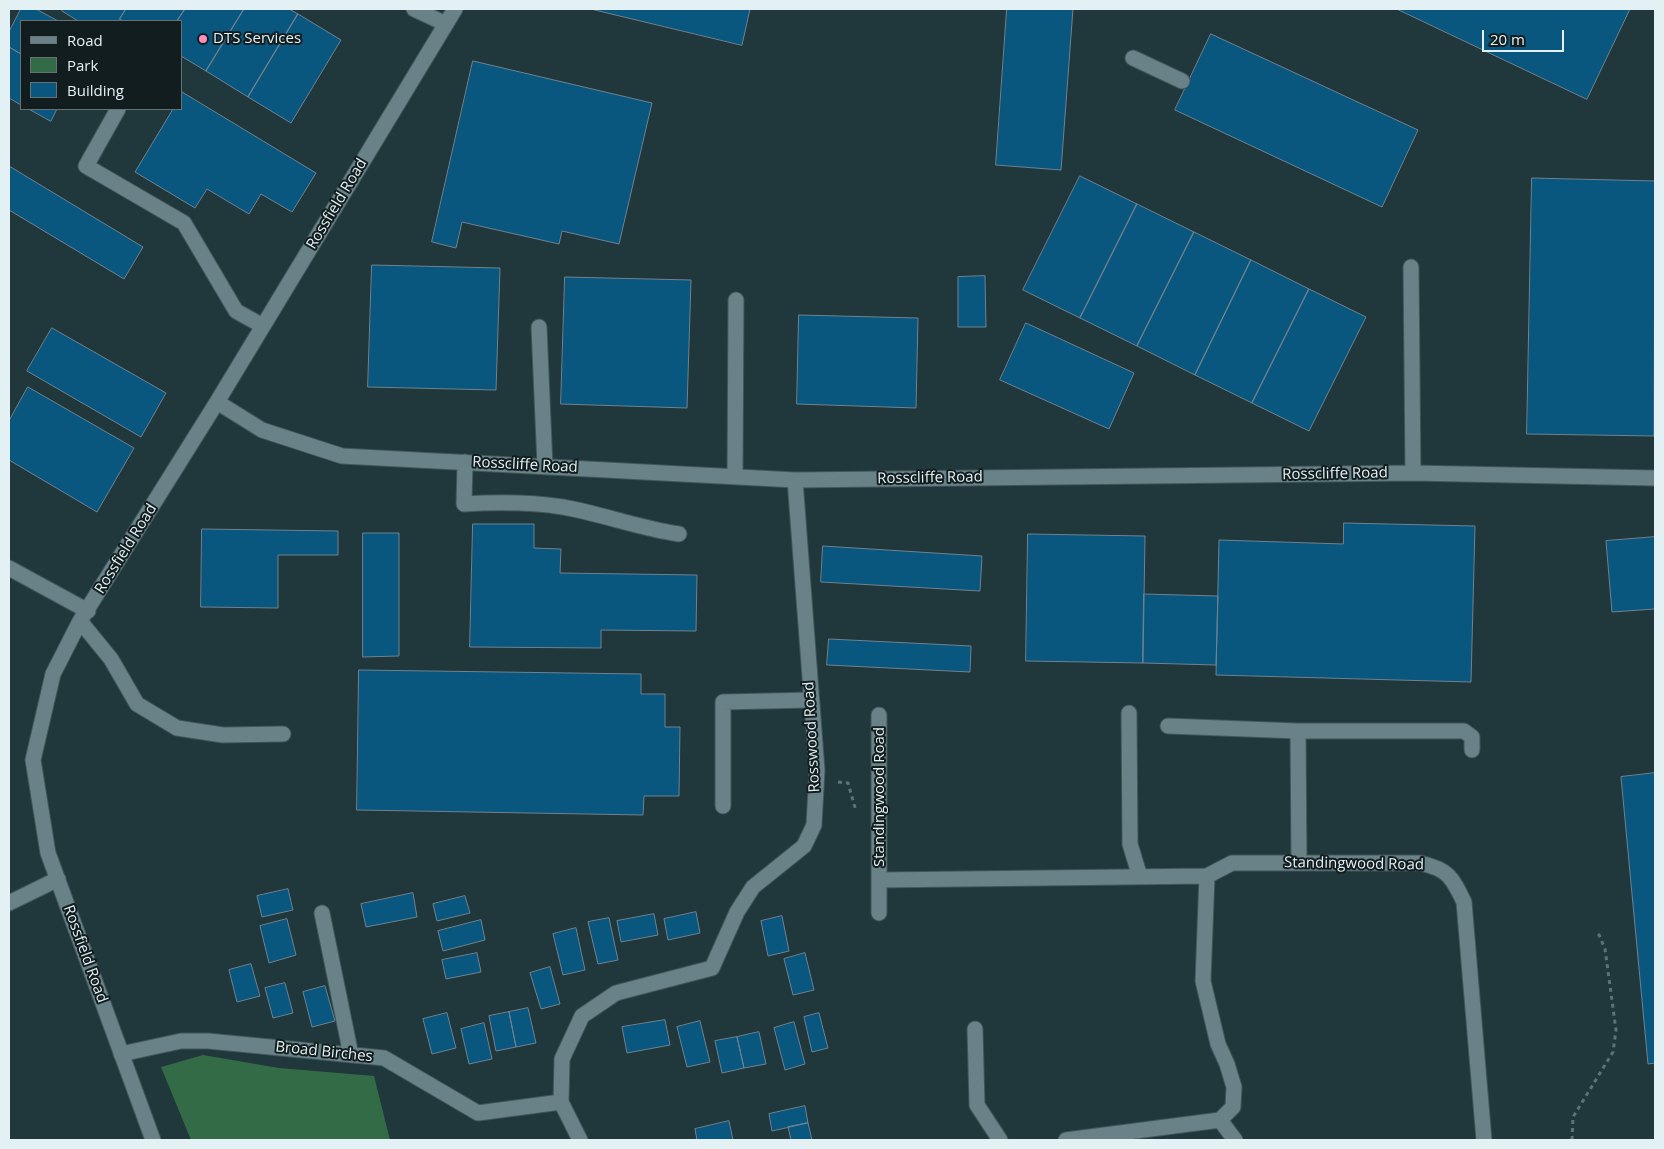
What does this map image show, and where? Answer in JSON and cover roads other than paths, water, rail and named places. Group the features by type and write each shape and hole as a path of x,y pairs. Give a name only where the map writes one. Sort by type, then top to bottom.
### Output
{"street":[{"path":"414,9 446,24"},
{"name":"Rossfield Road","path":"153,1140 48,853 33,760 53,674 84,616 217,402 455,9"},
{"path":"1133,58 1182,81"},
{"path":"117,110 86,166 184,223 236,311 263,326"},
{"path":"1411,267 1413,473"},
{"path":"735,476 736,300"},
{"path":"540,327 545,466"},
{"name":"Rosscliffe Road","path":"217,402 262,430 342,456 795,480 1413,473 1655,478"},
{"path":"465,462 464,504 527,504 564,508 646,529 679,534"},
{"name":"Rosswood Road","path":"561,1102 562,1059 582,1016 616,993 712,968 737,912 753,887 804,846 814,825 816,780 795,480"},
{"path":"9,568 84,616 138,704 177,728 223,735 283,734"},
{"path":"723,806 723,702 811,700"},
{"path":"1129,713 1130,844 1140,877"},
{"name":"Standingwood Road","path":"879,913 880,715"},
{"path":"1168,726 1298,731 1464,731 1472,737 1472,750"},
{"path":"1298,731 1299,863"},
{"name":"Standingwood Road","path":"880,880 1207,876 1232,863 1420,863 1438,867 1452,878 1464,902 1484,1140"},
{"path":"1066,1140 1220,1120 1233,1107 1234,1087 1228,1064 1218,1044 1203,981 1207,876"},
{"path":"9,903 58,879"},
{"path":"322,913 351,1055"},
{"path":"975,1030 977,1105 1000,1140"},
{"name":"Broad Birches","path":"121,1054 181,1041 208,1041 384,1058 478,1113 561,1102"},
{"path":"561,1102 580,1140"},
{"path":"1220,1120 1235,1140"}],"place":[{"name":"DTS Services","path":"203,39"}]}
